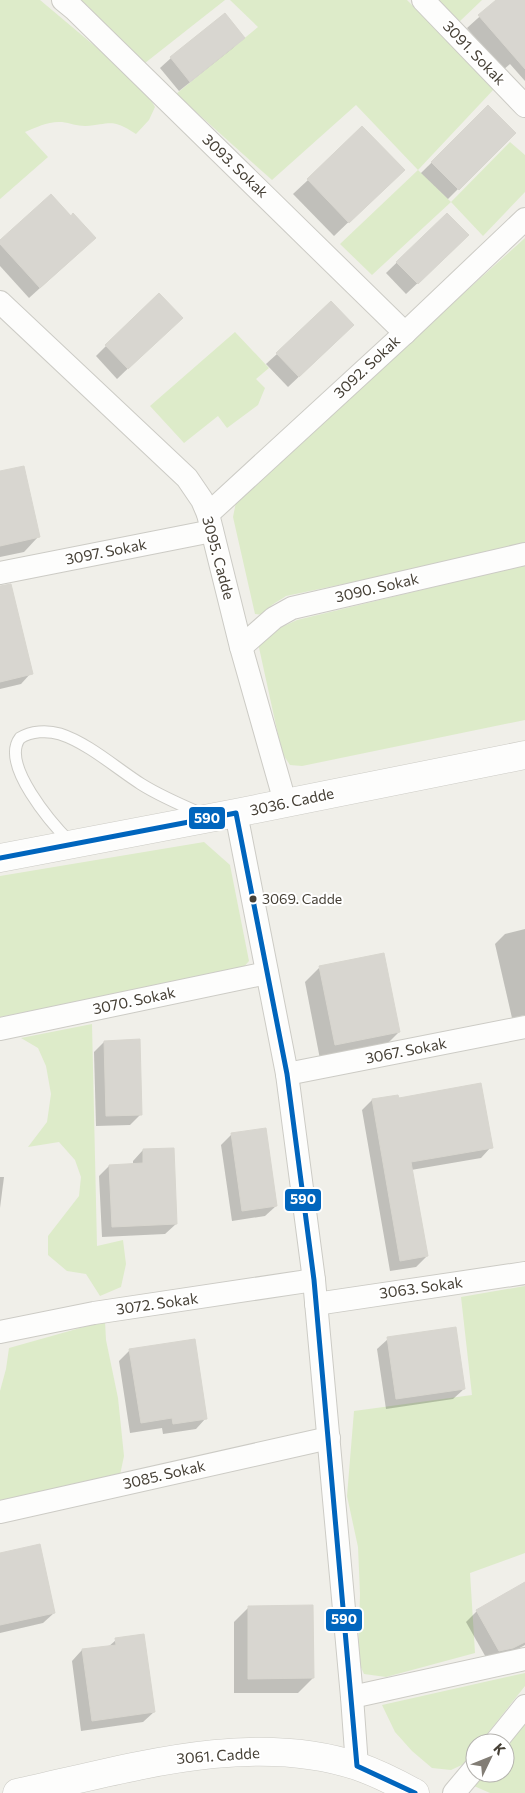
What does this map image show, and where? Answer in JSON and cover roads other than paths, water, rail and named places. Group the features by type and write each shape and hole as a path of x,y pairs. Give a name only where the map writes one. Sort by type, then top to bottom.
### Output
{"street":[{"name":"3093. Sokak","path":"63,0 405,333"},
{"name":"3091. Sokak","path":"422,0 525,106"},
{"name":"3092. Sokak","path":"210,522 525,219"},
{"name":"3095. Cadde","path":"0,302 187,478 202,500 210,522 241,647 285,802"},
{"path":"0,328 22,324"},
{"name":"3097. Sokak","path":"0,573 210,522"},
{"name":"3090. Sokak","path":"241,647 274,618 292,608 525,554"},
{"name":"3036. Cadde","path":"0,858 223,816 525,755"},
{"path":"223,816 267,973 287,1074 314,1280 357,1766"},
{"name":"3070. Sokak","path":"0,1029 267,973"},
{"name":"3067. Sokak","path":"287,1074 525,1027"},
{"name":"3063. Sokak","path":"316,1304 525,1273"},
{"name":"3072. Sokak","path":"0,1332 94,1313 314,1280"},
{"name":"3085. Sokak","path":"0,1512 328,1438"},
{"path":"352,1697 525,1660"},
{"path":"503,1733 525,1706"},
{"name":"3061. Cadde","path":"17,1793 164,1761 194,1756 256,1752 293,1753 357,1766 416,1793"},
{"path":"454,1793 465,1780"}],"lane":[{"path":"72,844 28,800 8,768 8,754 14,742 26,734 58,733 74,739 142,785 176,803 223,816"}],"place":[{"name":"3069. Cadde","path":"253,899"}]}
